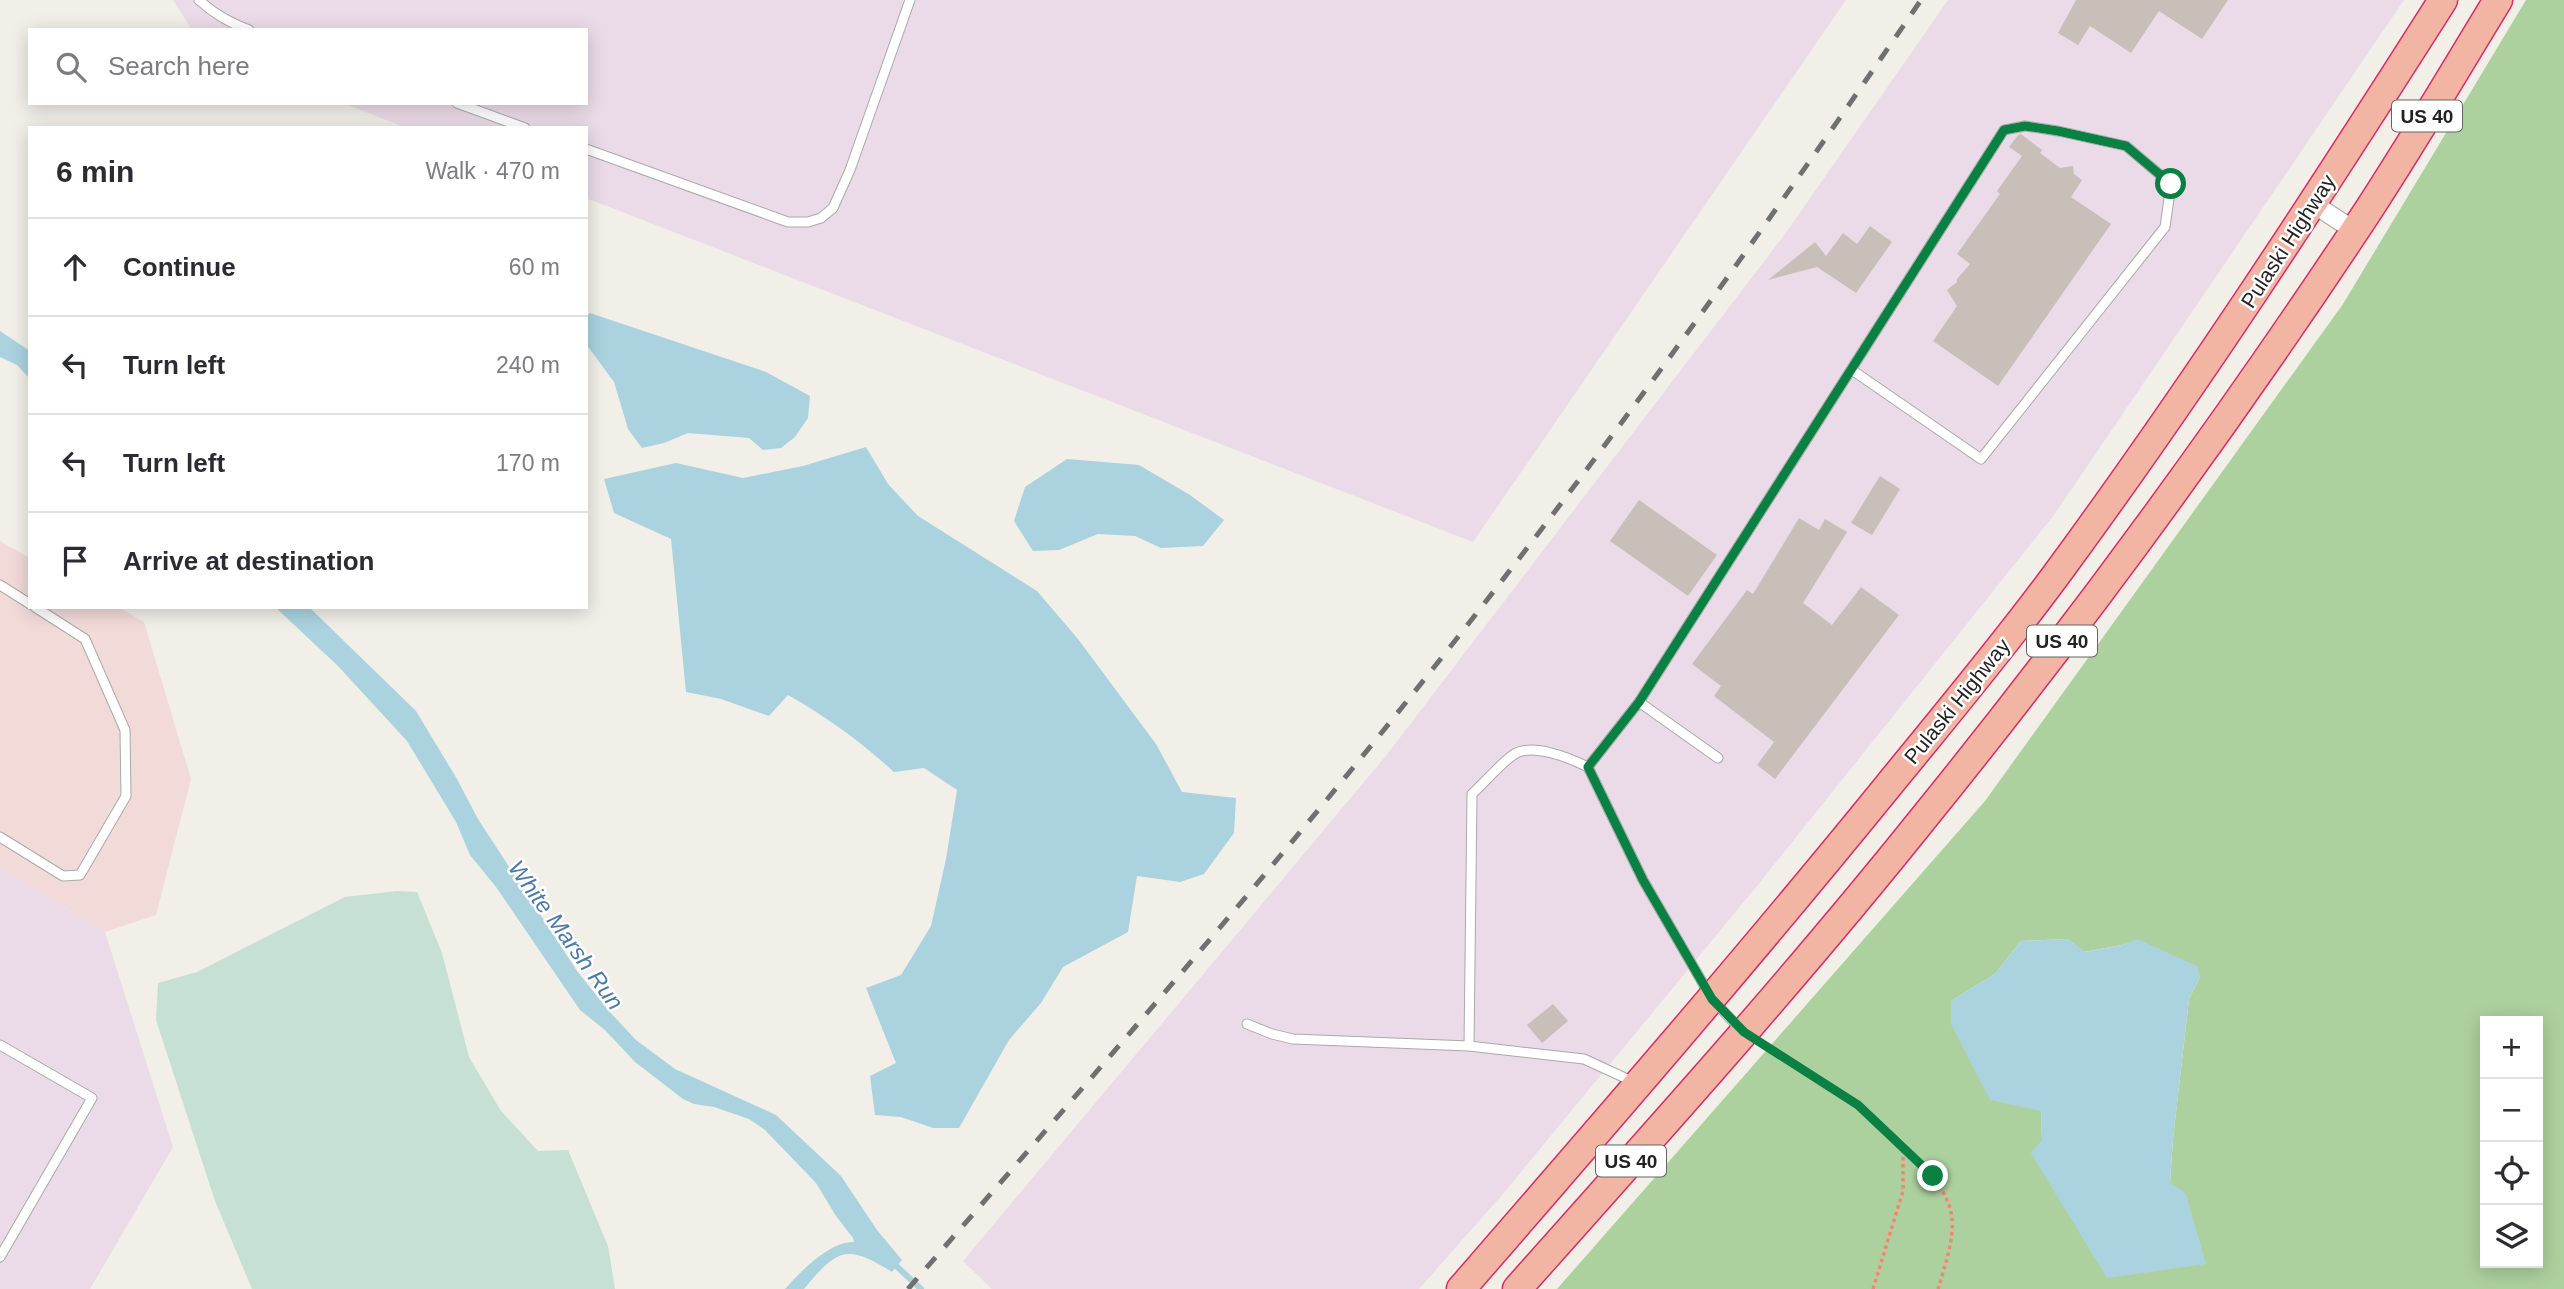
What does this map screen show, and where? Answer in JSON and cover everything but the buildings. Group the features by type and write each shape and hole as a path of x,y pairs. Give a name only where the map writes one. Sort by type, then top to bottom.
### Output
{"highway":[{"name":"Pulaski Highway","path":"1461,1289 1712,999 1927,738 2055,577 2179,402 2443,0"},
{"name":"US 40","path":"1517,1289 1744,1032 1921,822 2038,673 2180,482 2355,231 2498,0"}],"street":[{"path":"2312,203 2355,231"}],"lane":[{"path":"199,0 210,10 244,28"},
{"path":"588,150 788,222 808,222 821,218 833,208 850,170 910,0"},
{"path":"462,105 520,126"},
{"path":"1588,767 1639,702 2004,130 2025,126 2126,146 2171,184 2165,227 1981,459 1852,370"},
{"path":"0,585 28,603"},
{"path":"0,837 63,876 80,875 126,796 125,730 85,639 38,609"},
{"path":"1639,702 1718,758"},
{"path":"1469,1046 1472,794 1515,753 1551,753 1588,767 1643,880 1712,999 1744,1032"},
{"path":"1247,1024 1293,1039 1469,1046 1584,1059 1639,1085"},
{"path":"0,1045 92,1098 0,1257"}],"path":[{"path":"1744,1032 1858,1105 1933,1176 1950,1205 1952,1236 1938,1289"},
{"path":"1873,1289 1903,1191 1903,1145"}],"shaded area":[{"path":"173,0 1846,0 1473,542 588,199 588,126 401,126 348,105 588,105 588,28 191,28"},
{"path":"1948,0 2404,0 2054,515 1757,886 1502,1195 1419,1289 992,1289 963,1261 1385,757 1785,234"},
{"path":"0,541 28,557 28,609 121,609 144,622 191,779 156,915 105,932 0,868"},
{"path":"0,868 105,932 173,1147 90,1289 0,1289"}],"green space":[{"path":"2526,0 2564,0 2564,1289 1557,1289 1985,801 2343,304","holes":["2068,939 2084,952 2137,940 2200,977 2189,999 2170,1183 2042,1140 2041,1111 1951,1001 1995,974 2021,941"]},
{"path":"397,891 417,892 442,953 469,1057 501,1111 538,1151 568,1150 608,1246 615,1289 252,1289 215,1201 156,1020 158,983 197,972 345,897"}],"water":[{"path":"588,314 766,372 810,396 808,418 795,437 781,448 763,450 749,438 688,433 642,448 628,429 614,382 588,347"},
{"path":"0,331 28,350 28,377 17,365 0,357"},
{"path":"866,447 888,484 918,516 1037,591 1078,639 1156,744 1182,792 1236,798 1234,833 1204,874 1180,882 1137,876 1128,932 1063,967 1041,1003 1009,1040 959,1128 933,1128 901,1117 875,1115 870,1076 896,1063 866,988 901,975 931,926 946,859 957,790 924,768 894,772 843,730 788,695 769,716 721,699 686,692 671,539 614,513 604,479 676,463 743,478 803,466"},
{"path":"1067,459 1139,465 1190,495 1224,520 1203,546 1161,548 1135,536 1098,534 1059,550 1033,551 1014,521 1025,487"},
{"name":"White Marsh Run","path":"277,609 311,609 416,711 478,819 577,971 608,1010 636,1040 675,1069 776,1115 841,1176 877,1230 902,1260 892,1272 864,1257 844,1255 826,1265 804,1289 785,1289 807,1266 826,1252 854,1242 816,1183 765,1130 749,1119 683,1099 635,1062 605,1030 580,1010 496,887 470,855 456,822 407,741 338,666"},
{"path":"2068,939 2085,952 2122,945 2137,939 2197,966 2200,977 2189,999 2170,1182 2186,1194 2206,1264 2107,1278 2031,1153 2042,1140 2041,1111 1990,1100 1951,1024 1951,1001 1995,974 2021,941"}],"waterway":[{"name":"White Marsh Run","path":"892,1262 921,1289"}],"railway":[{"path":"908,1289 1241,903 1499,585 1684,338 1921,0"}],"route":[{"path":"1933,1176 1891,1133 1858,1105 1744,1032 1712,999 1643,880 1588,767 1639,702 2004,130 2025,126 2126,146 2171,184"}]}
